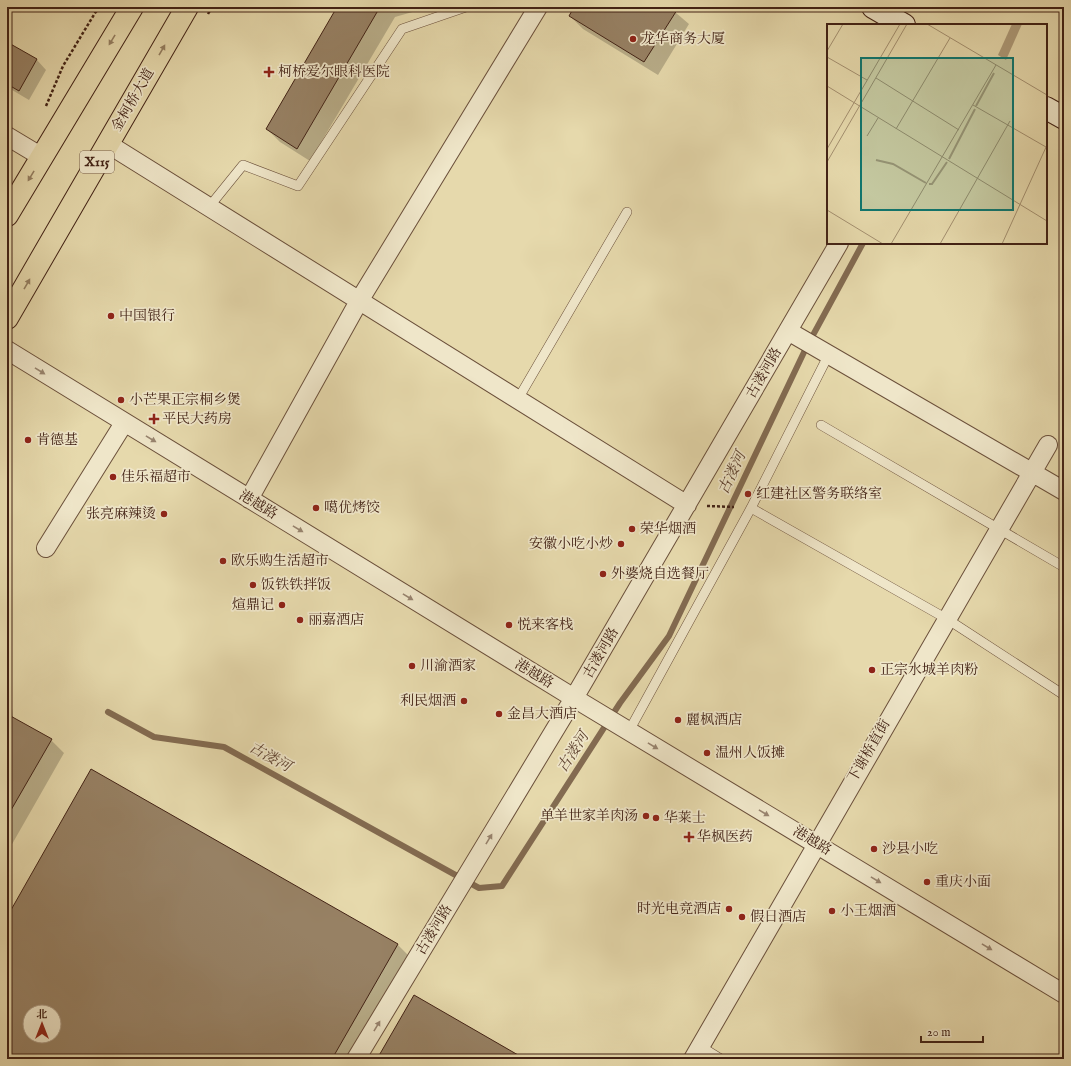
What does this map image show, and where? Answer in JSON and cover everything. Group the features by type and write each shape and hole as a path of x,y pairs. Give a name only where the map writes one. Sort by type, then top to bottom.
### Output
{"main road":[{"path":"7,215 132,7"},
{"name":"金柯桥大道","path":"7,318 187,7"}],"street":[{"path":"249,499 359,301 538,7"},
{"path":"873,7 902,24"},
{"path":"1047,109 1064,118"},
{"path":"7,136 42,156"},
{"path":"108,144 687,505"},
{"name":"古溇河路","path":"356,1059 574,698 687,505 794,334 839,244"},
{"path":"794,334 1064,491"},
{"name":"港越路","path":"7,350 574,698 1064,994"},
{"path":"46,548 124,423"},
{"name":"下谢桥直街","path":"696,1053 1048,445"}],"lane":[{"path":"208,207 243,165 298,186 402,29 466,7"},
{"path":"518,399 627,212"},
{"path":"624,728 752,508 823,351"},
{"path":"821,425 1064,567"},
{"path":"752,508 946,619 1064,695"},
{"path":"696,1053 721,1059"}],"path":[{"path":"45,107 63,66 100,7"},
{"path":"687,505 752,508"}],"building":[{"path":"337,7 380,7 297,149 266,129"},
{"name":"龙华商务大厦","path":"574,7 671,7 677,10 644,62 569,16"},
{"path":"7,42 37,59 19,91 7,84"},
{"path":"7,714 52,739 7,817"},
{"path":"91,769 398,944 332,1059 7,1059 7,917"},
{"path":"414,995 525,1059 377,1059"}],"waterway":[{"name":"古溇河","path":"108,712 154,737 224,747 479,888 502,886 620,703 669,636 806,348 862,244"}],"place":[{"name":"龙华商务大厦","path":"633,39"},
{"name":"柯桥爱尔眼科医院","path":"269,72"},
{"name":"中国银行","path":"111,316"},
{"name":"小芒果正宗桐乡煲","path":"121,400"},
{"name":"平民大药房","path":"154,419"},
{"name":"肯德基","path":"28,440"},
{"name":"佳乐福超市","path":"113,477"},
{"name":"红建社区警务联络室","path":"748,494"},
{"name":"噶优烤饺","path":"316,508"},
{"name":"张亮麻辣烫","path":"164,514"},
{"name":"荣华烟酒","path":"632,529"},
{"name":"安徽小吃小炒","path":"621,544"},
{"name":"欧乐购生活超市","path":"223,561"},
{"name":"外婆烧自选餐厅","path":"603,574"},
{"name":"饭铁铁拌饭","path":"253,585"},
{"name":"煊鼎记","path":"282,605"},
{"name":"丽嘉酒店","path":"300,620"},
{"name":"悦来客栈","path":"509,625"},
{"name":"川渝酒家","path":"412,666"},
{"name":"正宗水城羊肉粉","path":"872,670"},
{"name":"利民烟酒","path":"464,701"},
{"name":"金昌大酒店","path":"499,714"},
{"name":"麗枫酒店","path":"678,720"},
{"name":"温州人饭摊","path":"707,753"},
{"name":"单羊世家羊肉汤","path":"646,816"},
{"name":"华莱士","path":"656,818"},
{"name":"华枫医药","path":"689,837"},
{"name":"沙县小吃","path":"874,849"},
{"name":"重庆小面","path":"927,882"},
{"name":"时光电竞酒店","path":"729,909"},
{"name":"小王烟酒","path":"832,911"},
{"name":"假日酒店","path":"742,917"}]}
